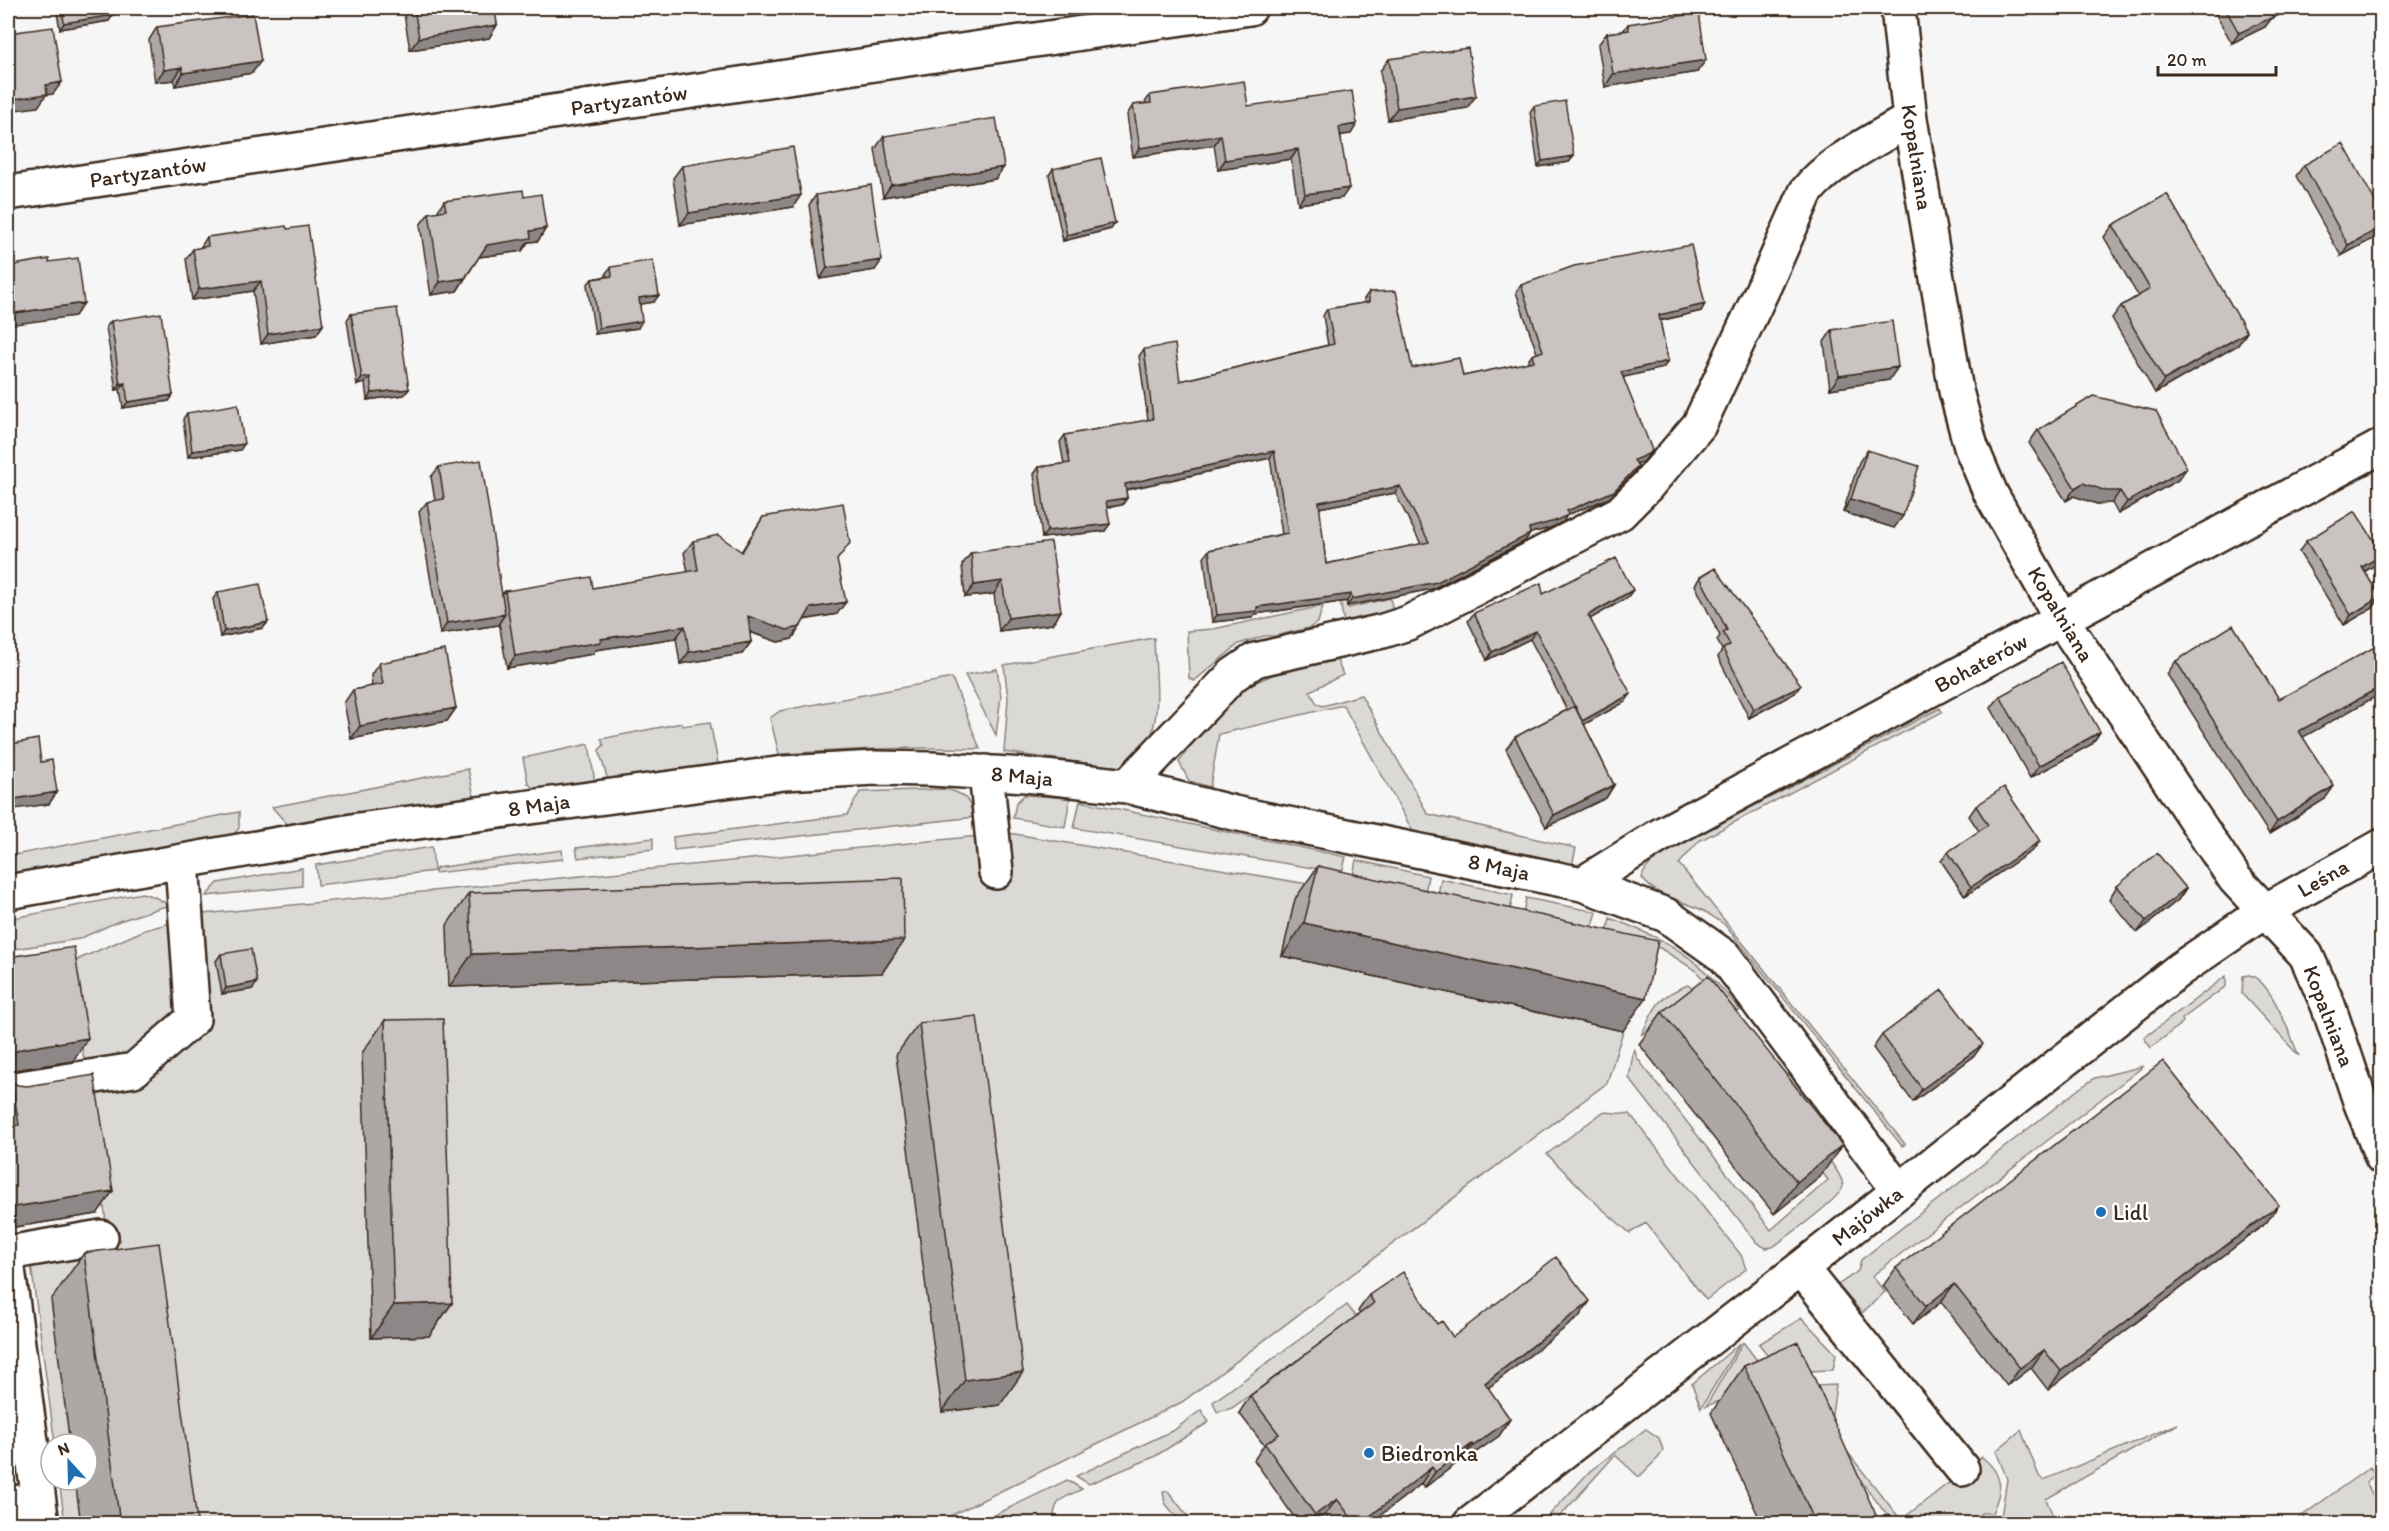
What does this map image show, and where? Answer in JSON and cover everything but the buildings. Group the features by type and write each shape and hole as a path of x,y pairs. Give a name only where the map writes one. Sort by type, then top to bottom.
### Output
{"street":[{"name":"Partyzantów","path":"8,193 1250,8"},
{"name":"Kopalniana","path":"1898,8 1910,119 1956,392 1971,447 1991,494 2062,620 2235,879 2306,955 2328,1005 2360,1101 2382,1157"},
{"path":"1127,786 1233,675 1249,662 1275,654 1383,631 1408,623 1620,513 1647,486 1699,424 1806,192 1816,179 1832,167 1910,119"},
{"name":"Bohaterów","path":"1582,884 1659,836 2382,446"},
{"name":"8 Maja","path":"8,892 358,830 784,772 875,768 986,772 1127,786 1234,813 1582,884 1666,915 1725,957 1899,1191"},
{"path":"986,772 996,872"},
{"name":"Leśna","path":"2265,911 2382,846"},
{"path":"8,1090 134,1070 193,1019 182,862"},
{"name":"Majówka","path":"1470,1524 1801,1268 2180,969 2265,911"},
{"path":"8,1253 101,1237"},
{"path":"1801,1268 1962,1469"},
{"path":"8,1269 29,1509"}],"shaded area":[{"path":"1339,596 1344,596 1348,608 1390,598 1393,611 1388,615 1344,623"},
{"path":"1323,606 1318,622 1309,628 1275,636 1264,636 1239,644 1194,681 1189,678 1187,631 1213,629"},
{"path":"1154,638 1157,681 1156,710 1150,739 1144,752 1139,756 1121,768 1004,752 1008,699 1004,665"},
{"path":"1337,660 1343,675 1310,691 1317,704 1323,706 1361,695 1428,814 1576,848 1572,866 1415,835 1343,705 1219,734 1210,787 1189,781 1179,762 1209,719 1234,692 1292,666"},
{"path":"997,669 1001,696 996,735 965,675"},
{"path":"952,678 980,749 905,748 779,754 770,718 780,711"},
{"path":"1940,708 1942,712 1699,841 1679,864 1905,1144 1902,1146 1724,924 1704,911 1654,890 1642,878 1648,866 1667,852"},
{"path":"710,722 718,763 608,781 599,750 604,745 601,739 682,723 682,726"},
{"path":"589,744 595,783 536,791 528,783 523,758"},
{"path":"468,769 475,801 293,831 272,807"},
{"path":"944,789 957,792 965,797 975,817 674,850 673,837 847,815 860,792"},
{"path":"1024,795 1070,798 1065,827 1013,818 1016,803"},
{"path":"1080,801 1346,857 1342,873 1074,828"},
{"path":"239,812 239,828 227,843 8,879 8,856"},
{"path":"1009,833 1337,889 1335,905 1296,896 1282,956 1623,1031 1607,1083 1182,1402 944,1519 910,1524 65,1523 61,1492 99,1492 99,1432 53,1432 30,1257 109,1244 71,966 79,959 145,930 203,914"},
{"path":"653,838 653,849 578,858 576,848"},
{"path":"432,847 434,871 318,885 316,865"},
{"path":"562,850 563,859 435,873 436,868"},
{"path":"1356,860 1428,876 1425,893 1353,876"},
{"path":"302,868 302,886 206,896 218,883"},
{"path":"1441,879 1513,895 1510,911 1438,895"},
{"path":"142,893 169,905 119,921 79,939 8,950 8,919"},
{"path":"1526,898 1597,912 1592,929 1523,914"},
{"path":"1610,918 1651,935 1683,953 1711,977 1740,1010 1736,1015 1695,970 1660,948 1607,934"},
{"path":"2249,975 2257,979 2273,998 2299,1056 2242,994 2243,976"},
{"path":"2226,976 2226,986 2182,1019 2183,1022 2151,1048 2144,1038"},
{"path":"1688,985 1696,992 1641,1035 1658,1004 1669,994"},
{"path":"1634,1048 1637,1058 1771,1230 1828,1180 1803,1148 1812,1139 1839,1175 1843,1186 1840,1192 1824,1208 1773,1247 1766,1248 1757,1243 1629,1078"},
{"path":"2144,1066 1872,1276 1885,1292 1862,1313 1838,1285 1858,1271 1861,1260 2080,1088 2095,1078"},
{"path":"1603,1112 1630,1114 1741,1255 1746,1269 1706,1300 1646,1223 1630,1233 1600,1207 1547,1154"},
{"path":"1347,1305 1357,1318 1232,1408 1217,1412 1213,1402"},
{"path":"1802,1318 1836,1354 1833,1370 1781,1372 1759,1344"},
{"path":"1743,1342 1773,1381 1706,1406"},
{"path":"1740,1343 1701,1408 1692,1384"},
{"path":"1836,1385 1830,1430 1901,1520 1982,1457 1998,1476 1998,1497 1992,1513 1981,1513 1977,1523 1902,1523 1886,1514 1791,1387"},
{"path":"1201,1410 1209,1422 1154,1457 1089,1484 1076,1476 1174,1430"},
{"path":"2178,1424 2046,1499 2056,1523 2000,1523 2007,1479 1996,1451 2021,1430 2039,1476 2044,1480"},
{"path":"1646,1429 1659,1438 1663,1450 1639,1477 1615,1455 1554,1523 1542,1523 1590,1471"},
{"path":"2370,1467 2375,1475 2366,1482 2376,1502 2381,1499 2381,1523 2292,1523"},
{"path":"1067,1480 1082,1489 1057,1504 1054,1523 978,1523"},
{"path":"1168,1491 1193,1523 1181,1523 1165,1503 1163,1492"}],"place":[{"name":"Lidl","path":"2101,1212"},
{"name":"Biedronka","path":"1369,1453"}]}
